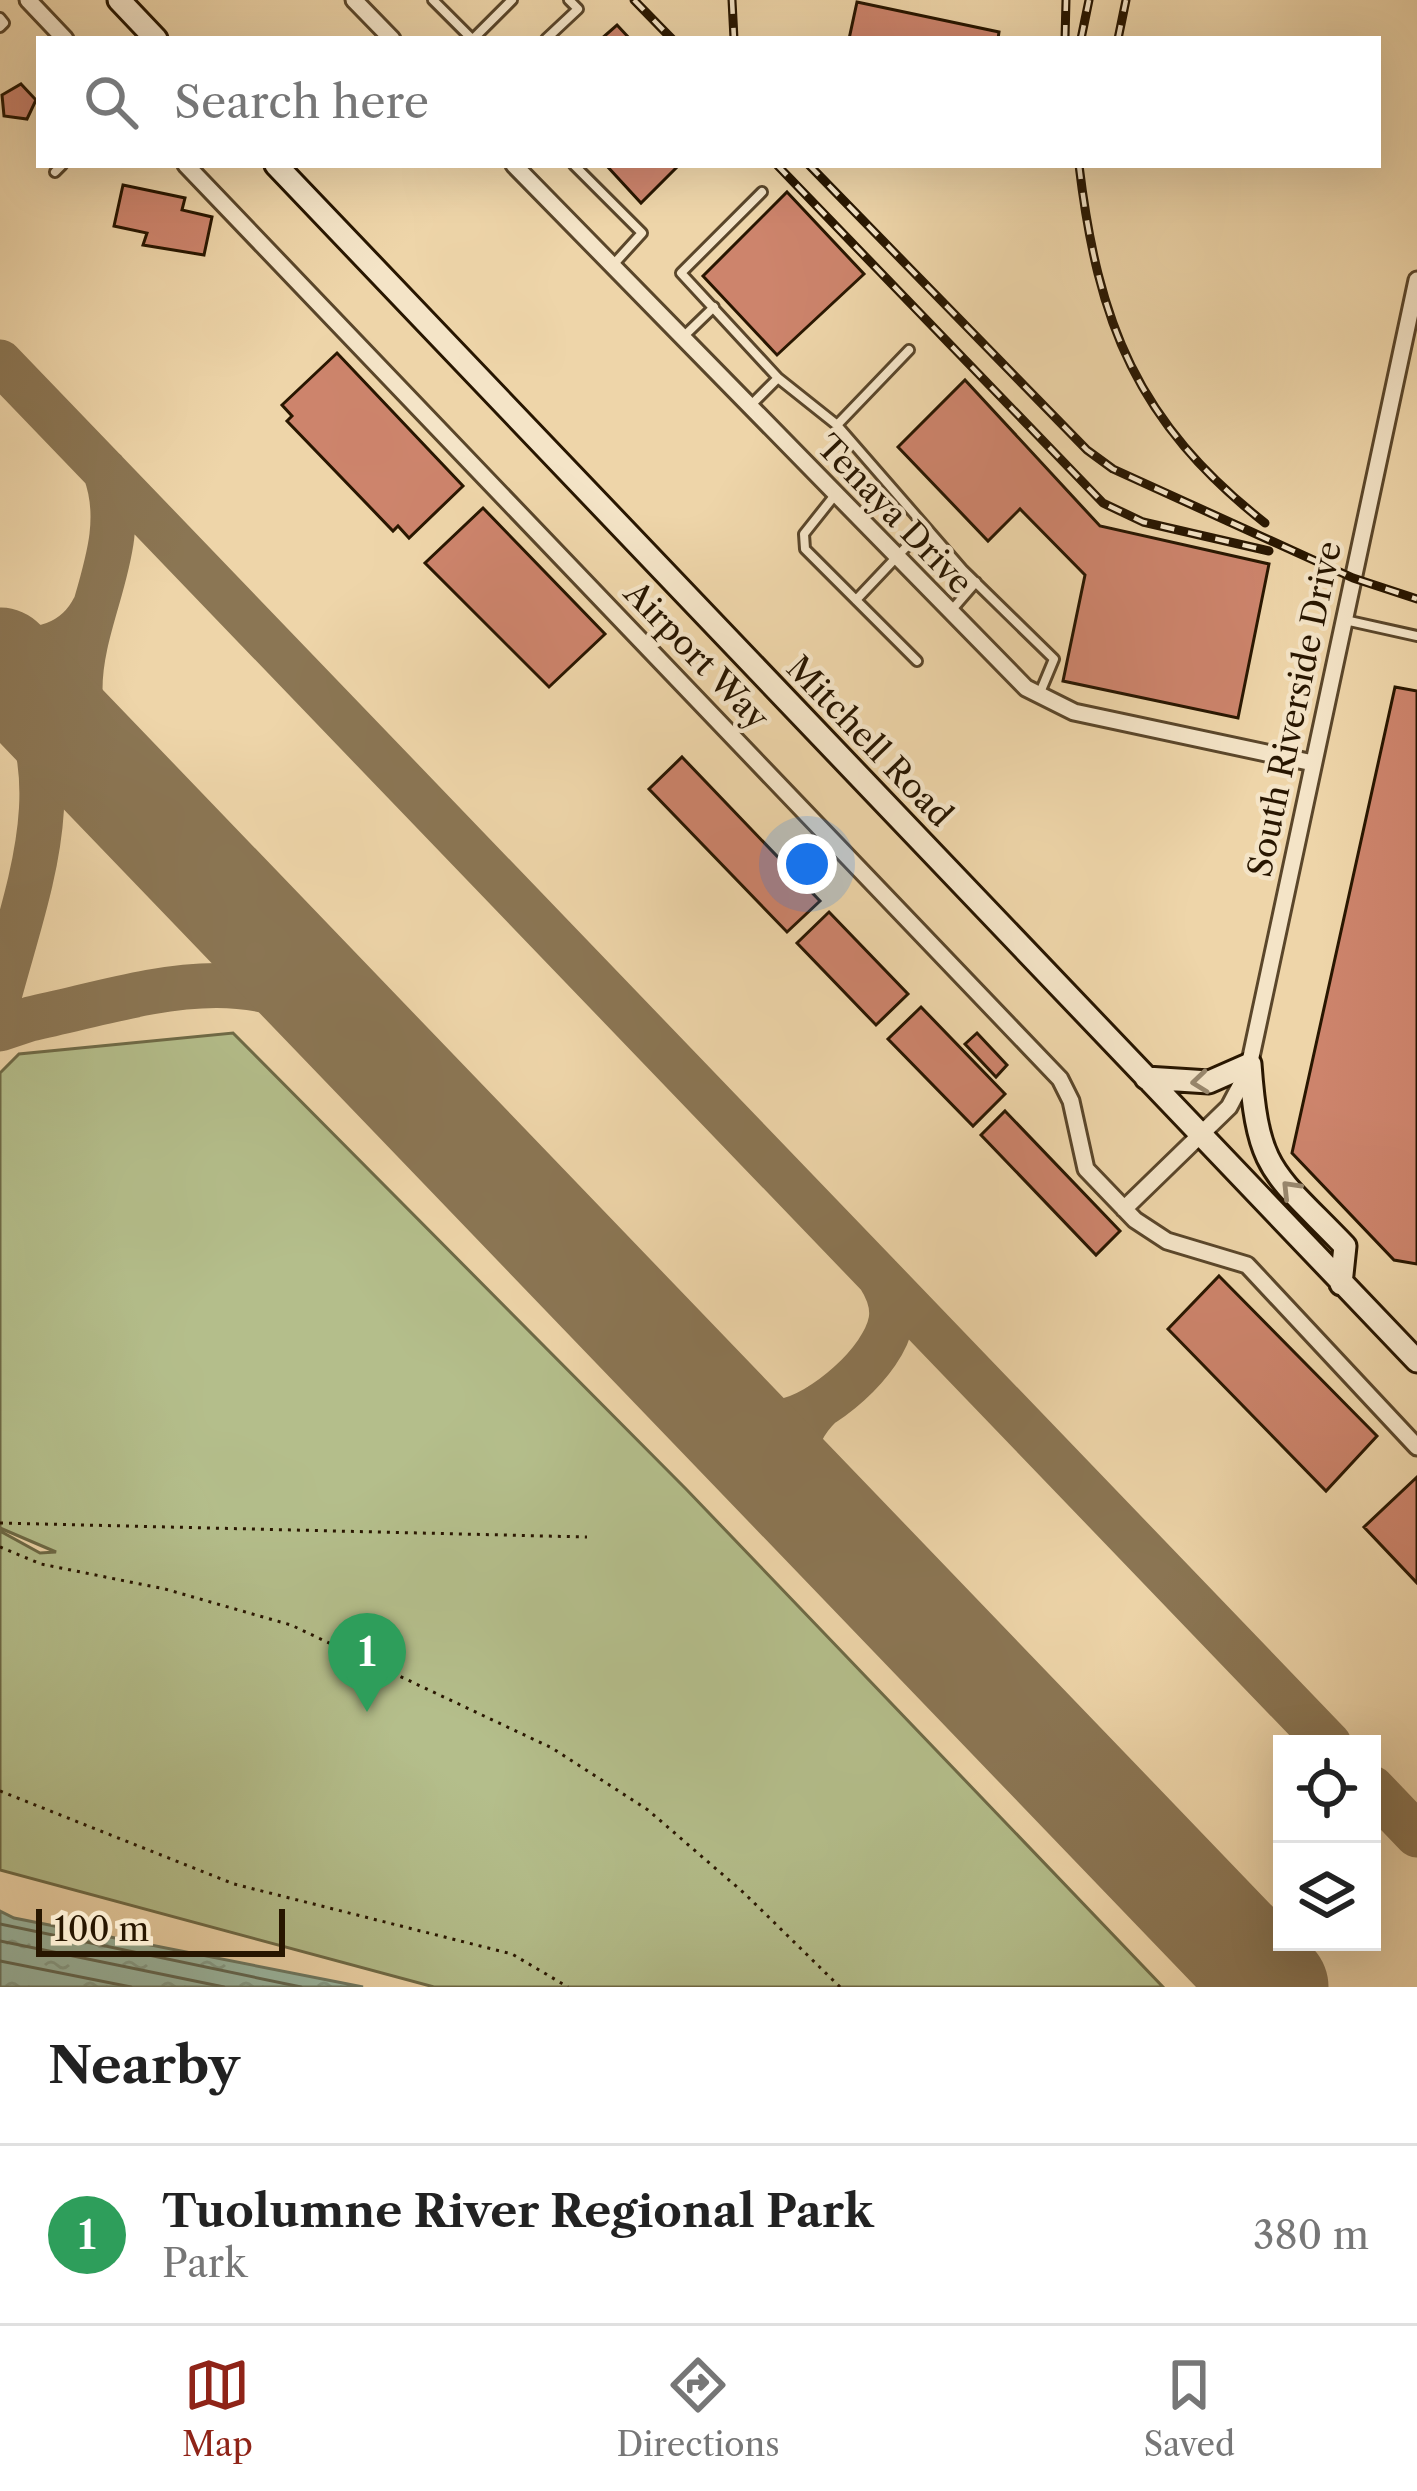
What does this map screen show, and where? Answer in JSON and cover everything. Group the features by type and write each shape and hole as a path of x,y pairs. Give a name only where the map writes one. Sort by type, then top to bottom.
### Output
{"main road":[{"path":"118,0 153,36"},
{"name":"Mitchell Road","path":"279,168 1417,1361"},
{"path":"1146,1078 1209,1082 1250,1064 1255,1127 1264,1159 1345,1246 1341,1284"}],"street":[{"path":"28,0 62,36"},
{"path":"354,0 389,36"},
{"name":"Airport Way","path":"189,168 1060,1079 1086,1169 1124,1209 1167,1241 1247,1265 1417,1447"},
{"name":"Tenaya Drive","path":"517,168 1009,674 1038,696 1075,712 1313,763"},
{"name":"South Riverside Drive","path":"1200,1137 1233,1103 1250,1064 1417,280"},
{"path":"1124,1209 1200,1137"}],"lane":[{"path":"433,0 469,36"},
{"path":"475,36 512,0"},
{"path":"550,36 578,9 569,0"},
{"path":"577,168 642,233 612,266"},
{"path":"762,192 681,273 778,378 837,425 976,582 1054,659 1038,696"},
{"path":"682,338 714,307"},
{"path":"837,425 909,350"},
{"path":"749,406 778,378"},
{"path":"835,495 804,533 805,549 917,662"},
{"path":"856,600 926,527"},
{"path":"949,613 976,582"},
{"path":"1344,620 1417,635"}],"path":[{"path":"0,1523 587,1537"},
{"path":"0,1546 41,1564 205,1599 291,1625 552,1748 648,1810 745,1892 840,1987"},
{"path":"0,1791 234,1884 512,1954 568,1987"}],"green space":[{"path":"233,1033 686,1489 1163,1987 434,1987 0,1870 0,1531 40,1553 56,1552 0,1528 0,1073 19,1054"}],"water":[{"path":"0,1911 14,1918 363,1987 0,1987"}],"building":[{"path":"857,2 999,32 998,36 850,36"},
{"path":"617,25 627,36 604,36"},
{"path":"21,84 36,100 27,119 4,116 2,95"},
{"path":"609,168 676,168 641,203"},
{"path":"123,185 185,198 182,210 212,217 204,255 143,245 147,233 114,226"},
{"path":"787,192 864,274 777,355 703,276"},
{"path":"337,353 463,486 409,538 398,526 393,531 287,421 292,416 282,405"},
{"path":"965,380 1100,526 1269,564 1238,718 1063,681 1085,575 1020,509 988,541 898,447"},
{"path":"483,508 605,634 549,687 425,563"},
{"path":"1395,687 1417,691 1417,1264 1394,1260 1292,1153"},
{"path":"682,757 820,901 787,932 649,789"},
{"path":"829,912 908,994 876,1025 797,943"},
{"path":"921,1007 1005,1094 973,1126 888,1039"},
{"path":"977,1033 1007,1065 996,1077 965,1044"},
{"path":"1005,1111 1120,1231 1096,1255 981,1135"},
{"path":"1219,1276 1377,1436 1326,1491 1168,1329"},
{"path":"1417,1477 1417,1583 1364,1527"}],"taxiway":[{"path":"0,362 1320,1735"},
{"path":"105,471 113,509 110,547 82,662 81,701 90,741 115,782"},
{"path":"0,647 54,644 77,630 94,608"},
{"path":"0,993 33,869 42,788 38,748 6,669"},
{"path":"0,1029 194,986 272,992 311,1005 351,1028"},
{"path":"710,1402 745,1418 773,1422 799,1417 832,1397 864,1369 886,1337 892,1309 879,1276"},
{"path":"808,1504 797,1478 795,1452 803,1428 821,1405"},
{"path":"1381,1797 1417,1835"}],"runway":[{"path":"0,663 1273,1987"}],"railway":[{"path":"634,0 669,36"},
{"path":"732,0 734,36"},
{"path":"1065,36 1066,0"},
{"path":"1082,36 1089,0"},
{"path":"1119,36 1126,0"},
{"path":"780,168 1103,503 1143,522 1269,551"},
{"path":"812,168 1087,450 1113,469 1353,578 1417,599"},
{"path":"1079,168 1098,274 1131,366 1185,447 1265,523"}],"place":[{"name":"Tuolumne River Regional Park","path":"367,1712"}]}
